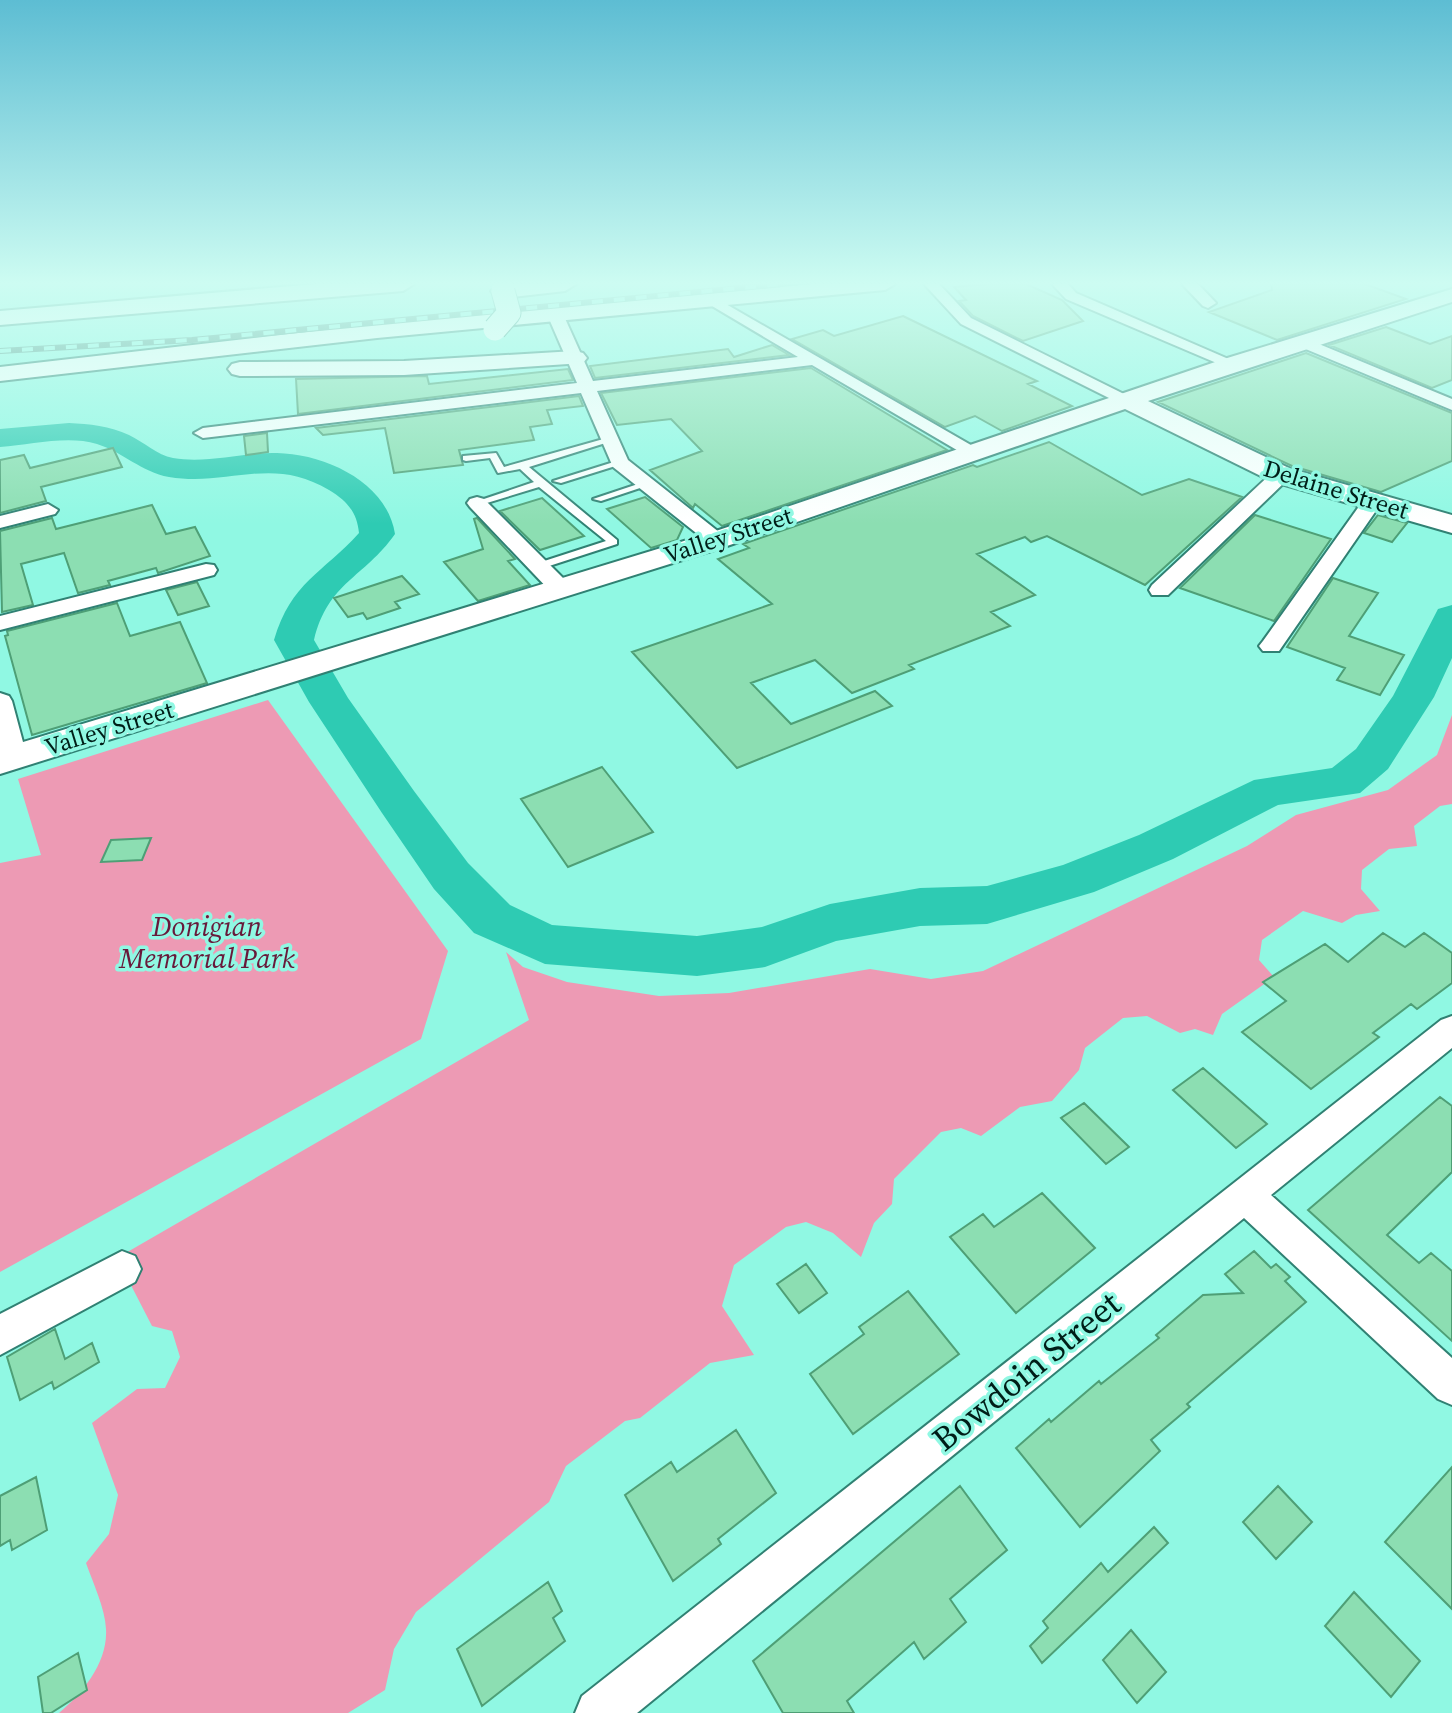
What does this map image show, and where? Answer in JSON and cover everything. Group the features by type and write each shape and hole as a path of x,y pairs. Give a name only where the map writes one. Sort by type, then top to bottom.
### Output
{"main road":[{"path":"0,375 86,364"},
{"path":"0,375 123,364"},
{"path":"72,369 404,368 473,364"},
{"name":"Valley Street","path":"7,759 717,540 1232,364"},
{"name":"Delaine Street","path":"1127,400 1281,475 1452,524"}],"street":[{"path":"577,364 620,463 717,540"},
{"path":"203,433 781,364"},
{"path":"821,364 974,452"},
{"name":"Delaine Street","path":"1054,364 1127,400"},
{"path":"1354,364 1452,405"},
{"path":"1160,590 1281,475"},
{"path":"1271,646 1372,502"},
{"path":"477,503 560,588"},
{"path":"0,522 48,510"},
{"path":"0,623 206,570"},
{"path":"0,701 7,759"},
{"name":"Bowdoin Street","path":"599,1713 1452,1029"},
{"path":"1246,1196 1452,1385"},
{"path":"0,1335 122,1269"}],"lane":[{"path":"466,458 493,455 501,471 610,440"},
{"path":"558,481 620,463"},
{"path":"522,466 613,542 539,566"},
{"path":"477,503 541,483"},
{"path":"598,499 647,484"}],"green space":[{"name":"Donigian Memorial Park","path":"268,700 448,951 421,1039 0,1272 0,863 41,855 18,779"},
{"path":"1452,715 1452,804 1440,806 1414,826 1417,846 1389,849 1362,870 1361,889 1380,911 1356,915 1342,923 1303,911 1262,940 1259,960 1274,977 1222,1014 1213,1035 1195,1029 1180,1033 1147,1016 1123,1018 1085,1048 1079,1070 1052,1101 1020,1107 981,1136 961,1128 941,1132 894,1179 892,1204 874,1223 861,1257 833,1233 806,1222 786,1227 734,1265 722,1306 754,1355 710,1363 640,1418 625,1421 566,1466 549,1502 416,1612 394,1649 385,1690 348,1713 59,1713 92,1676 106,1641 103,1613 86,1563 109,1534 118,1495 92,1423 137,1389 165,1388 180,1357 172,1331 152,1326 117,1258 529,1020 506,952 523,967 567,982 659,996 729,993 870,969 931,979 983,971 1247,846 1296,815 1388,790 1437,755"}],"building":[{"path":"607,364 714,364 595,378 590,366"},
{"path":"835,364 1002,364 1037,381 1028,384 1072,406 1002,431 975,416 945,427"},
{"path":"1273,364 1333,364 1452,413 1452,461 1381,492 1292,466 1158,402"},
{"path":"1374,364 1452,364 1452,380 1432,388"},
{"path":"811,368 947,450 722,526 695,504 693,508 650,470 702,451 671,419 617,425 601,393"},
{"path":"568,369 573,380 298,414 296,379 427,376 429,384"},
{"path":"579,396 583,406 547,410 552,424 530,427 534,440 459,450 463,465 394,473 385,428 323,435 316,428"},
{"path":"267,433 268,452 246,455 244,436"},
{"path":"1049,442 1142,495 1189,479 1242,497 1145,585 1047,536 1031,542 1025,537 977,554 1035,595 991,612 1010,626 909,665 914,669 852,693 815,660 751,683 791,724 875,691 892,706 737,768 632,652 772,604 718,559 749,548 743,544"},
{"path":"113,448 122,467 41,487 46,501 0,513 0,460 24,455 30,468"},
{"path":"645,497 683,527 677,540 651,548 607,509"},
{"path":"542,498 584,536 540,550 500,511"},
{"path":"152,505 166,534 195,527 210,556 158,573 156,568 108,581 110,585 78,593 64,553 21,564 33,605 2,612 0,531 52,518 56,529"},
{"path":"1255,515 1331,539 1274,621 1180,588"},
{"path":"1378,515 1407,523 1392,542 1364,533"},
{"path":"477,518 515,559 508,561 530,585 478,601 444,562 483,549 474,519"},
{"path":"402,576 419,594 395,602 400,608 367,619 363,613 348,617 334,598"},
{"path":"1333,578 1378,593 1349,636 1404,655 1380,695 1337,680 1345,668 1287,647"},
{"path":"197,582 209,606 178,615 166,590"},
{"path":"117,603 130,636 180,622 207,683 32,735 5,636 8,635 7,631"},
{"path":"602,767 653,832 568,867 521,799"},
{"path":"151,838 142,860 101,862 111,840"},
{"path":"1383,933 1405,947 1424,933 1452,953 1452,983 1417,1009 1411,1004 1373,1033 1379,1037 1311,1089 1242,1032 1286,1001 1263,982 1325,944 1348,962"},
{"path":"1203,1068 1267,1124 1236,1148 1173,1090"},
{"path":"1440,1097 1452,1106 1452,1172 1387,1235 1419,1263 1431,1253 1452,1271 1452,1341 1308,1210"},
{"path":"1084,1103 1129,1147 1106,1164 1061,1118"},
{"path":"1042,1193 1095,1248 1016,1313 950,1237 983,1214 994,1227"},
{"path":"1254,1251 1271,1268 1276,1264 1290,1277 1285,1281 1306,1302 1187,1404 1190,1407 1151,1440 1160,1451 1080,1527 1016,1448 1049,1419 1051,1422 1099,1381 1101,1384 1159,1338 1156,1335 1203,1295 1243,1293 1225,1274"},
{"path":"806,1264 827,1293 799,1313 777,1284"},
{"path":"908,1291 959,1354 853,1434 810,1374 864,1334 859,1327"},
{"path":"55,1329 65,1359 92,1343 99,1362 54,1389 52,1382 20,1400 7,1357"},
{"path":"736,1430 776,1493 718,1539 721,1544 673,1581 625,1495 671,1462 677,1472"},
{"path":"1452,1467 1452,1609 1385,1542"},
{"path":"36,1477 47,1530 12,1550 10,1540 0,1546 0,1496"},
{"path":"960,1486 1007,1550 950,1599 966,1622 924,1659 914,1642 847,1701 854,1713 783,1713 753,1661"},
{"path":"1278,1486 1312,1522 1276,1559 1243,1522"},
{"path":"1154,1527 1168,1543 1042,1663 1030,1646 1048,1628 1043,1621 1101,1563 1108,1572"},
{"path":"548,1582 562,1611 553,1618 565,1641 482,1706 457,1649"},
{"path":"1354,1592 1420,1661 1391,1697 1325,1626"},
{"path":"1131,1630 1166,1672 1137,1703 1103,1660"},
{"path":"78,1653 87,1690 51,1713 43,1713 38,1677"}],"waterway":[{"path":"0,438 69,432 96,434 169,467 216,468 279,462 300,465 322,472 359,496 372,512 377,534 317,591 299,620 294,640 330,702 451,876 492,919 545,944 697,956 765,947 830,923 920,907 987,905 1077,879 1156,847 1270,791 1344,782 1372,759 1413,697 1452,617"}]}
